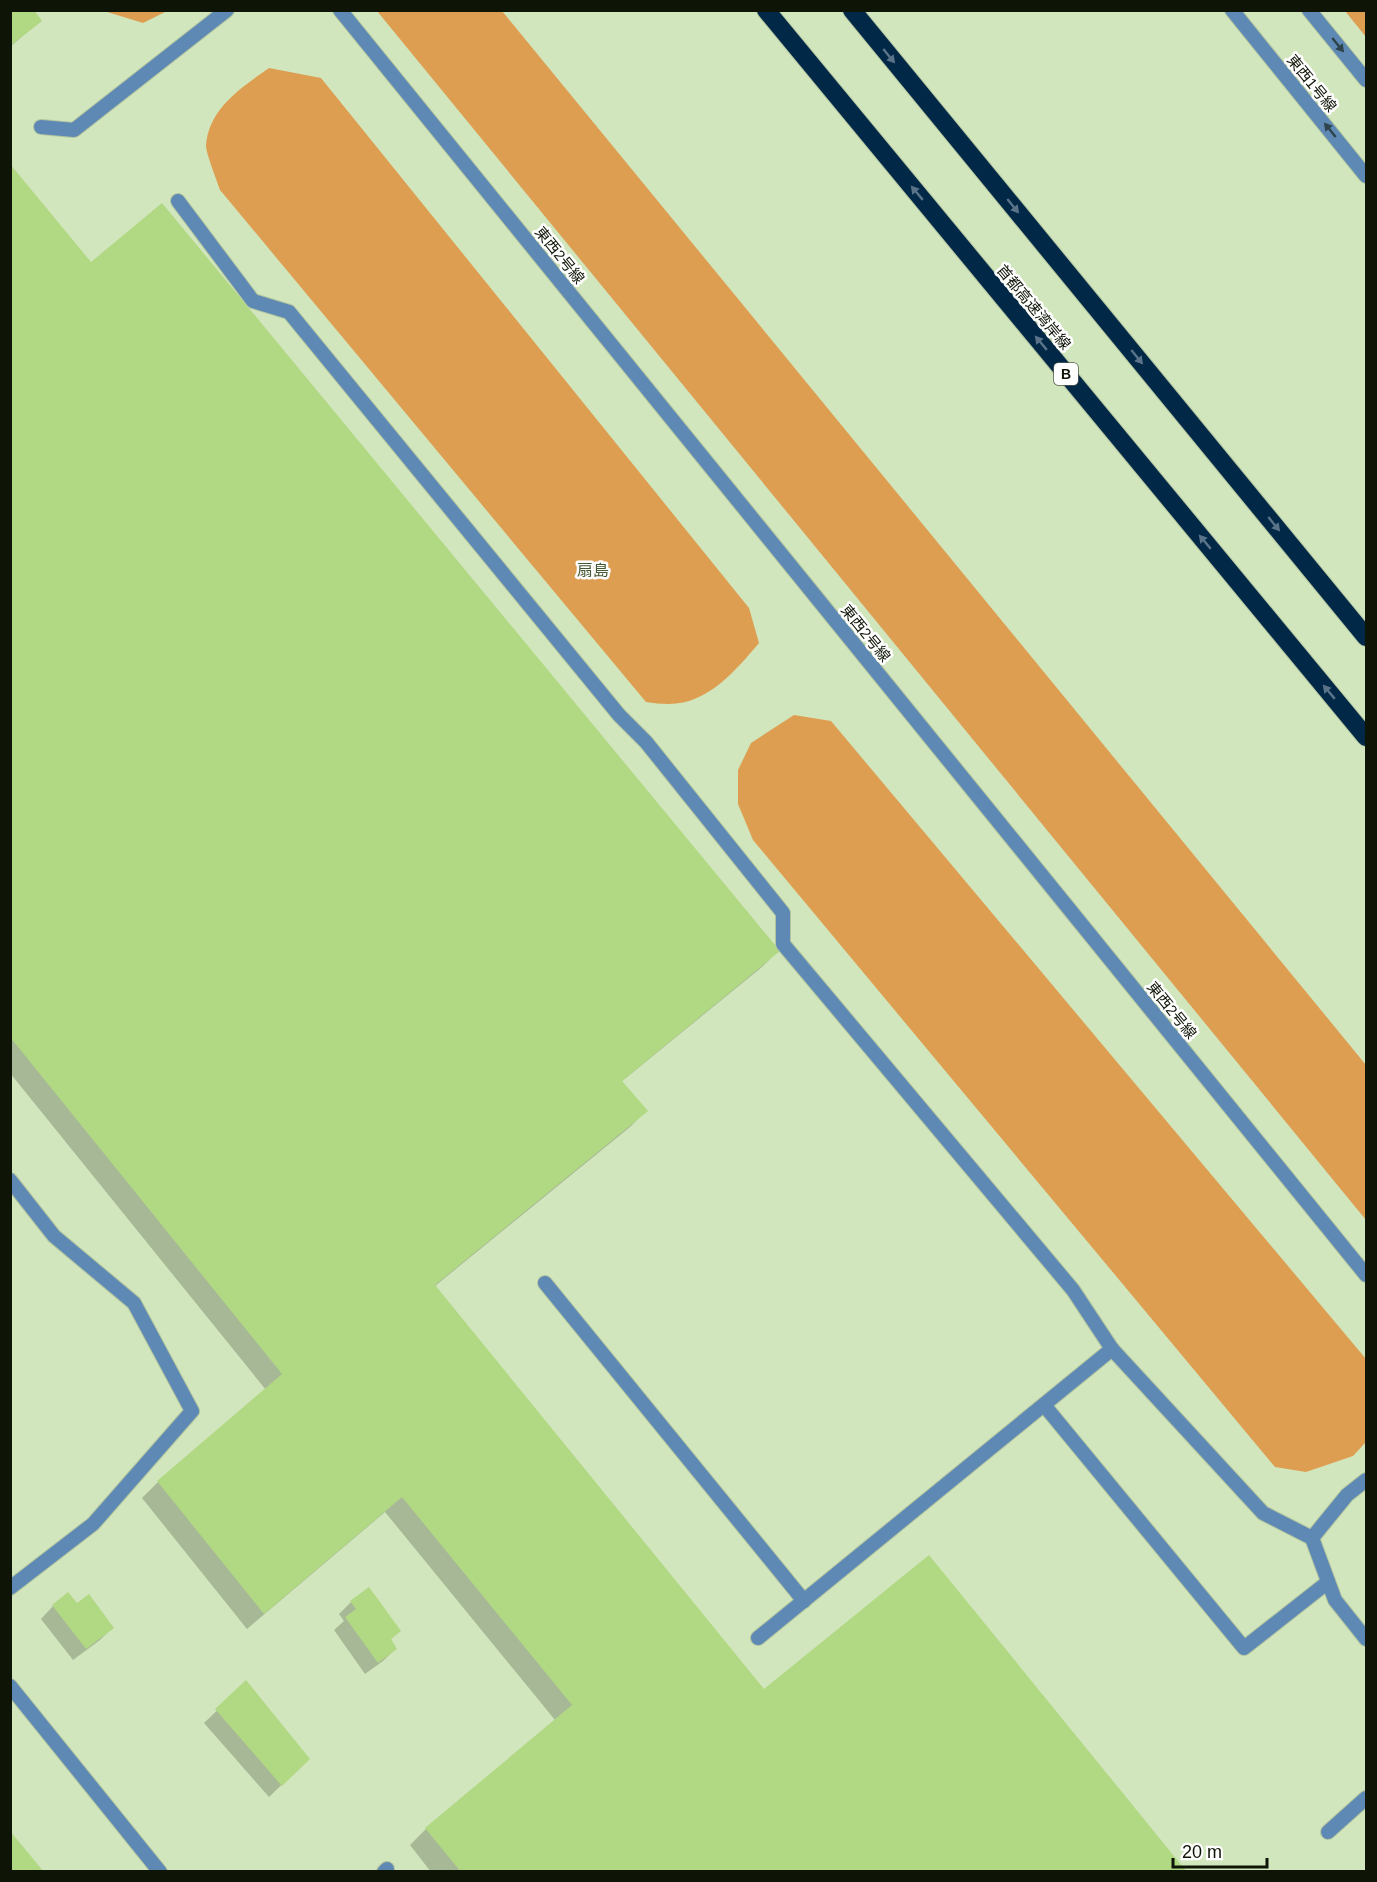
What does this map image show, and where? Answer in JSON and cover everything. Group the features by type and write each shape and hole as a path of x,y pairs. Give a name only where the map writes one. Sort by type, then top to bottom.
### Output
{"highway":[{"name":"首都高速湾岸線","path":"766,10 1366,738"},
{"path":"852,10 1366,637"}],"lane":[{"path":"41,127 74,130 227,10"},
{"name":"東西2号線","path":"340,10 1366,1275"},
{"name":"東西1号線","path":"1232,10 1366,176"},
{"path":"1309,10 1366,80"},
{"path":"178,201 253,301 289,312 619,715 646,742 783,913 783,944 1073,1290 1112,1349 1263,1513 1312,1538 1335,1600 1366,1639"},
{"path":"10,1180 54,1236 134,1304 192,1411 93,1524 10,1588"},
{"path":"545,1283 804,1600"},
{"path":"758,1638 1112,1349"},
{"path":"1044,1405 1244,1648 1328,1582"},
{"path":"1312,1538 1347,1495 1366,1480"},
{"path":"10,1686 160,1872"},
{"path":"1328,1832 1366,1798"}],"shaded area":[{"path":"167,10 143,23 104,11"},
{"path":"377,11 502,11 1366,1065 1366,1220"},
{"path":"1345,11 1366,11 1366,37"},
{"path":"269,68 321,78 749,608 759,643 731,674 709,692 683,702 669,704 646,702 220,190 206,149 208,132 213,120 228,100"},
{"path":"794,715 831,721 1366,1359 1366,1442 1353,1456 1306,1472 1275,1467 753,840 738,804 738,770 751,743"}],"building":[{"path":"10,10 34,10 42,21 10,46"},
{"path":"10,164 91,262 162,203 780,951 622,1081 648,1111 435,1285 764,1689 929,1555 1187,1872 461,1872 425,1828 572,1705 402,1497 264,1614 157,1481 282,1374 10,1037"},
{"path":"369,1587 401,1631 391,1639 397,1649 378,1663 345,1617 356,1609 350,1601"},
{"path":"68,1592 77,1603 89,1594 114,1628 86,1649 52,1605"},
{"path":"246,1680 310,1759 282,1786 215,1709"},
{"path":"10,1831 44,1872 10,1872"}],"district":[{"name":"扇島","path":"593,570"}]}
